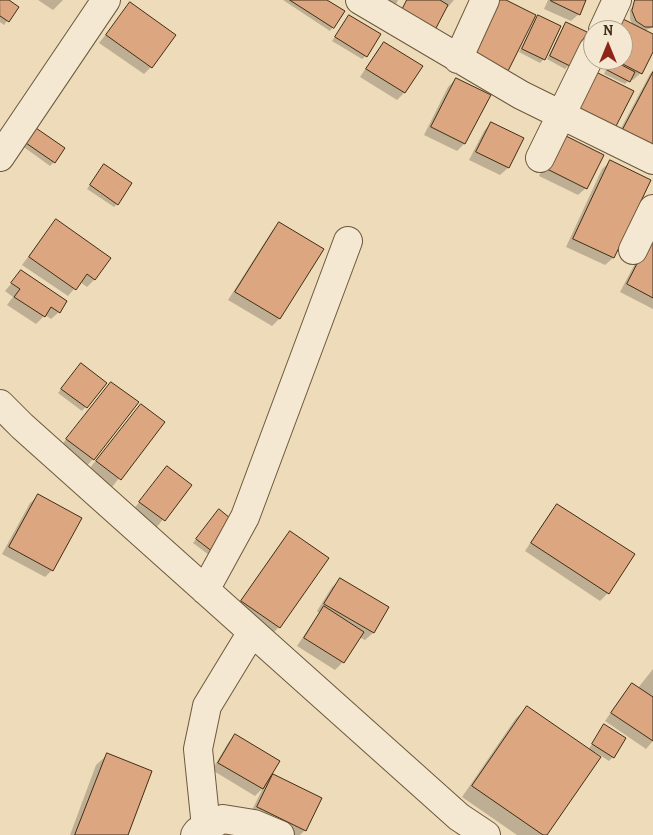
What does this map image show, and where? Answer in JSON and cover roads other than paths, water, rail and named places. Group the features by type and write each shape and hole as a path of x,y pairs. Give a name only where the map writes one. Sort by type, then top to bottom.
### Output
{"street":[{"path":"0,157 106,0"},
{"path":"360,0 521,96 653,160"},
{"path":"458,59 486,0"},
{"path":"608,20 617,0"},
{"path":"540,158 583,70"},
{"path":"633,250 653,209"},
{"path":"205,590 245,517 348,241"},
{"path":"0,404 22,426 459,817 486,835"},
{"path":"252,632 207,706 198,749 200,831 223,818 254,824 280,835"}]}
